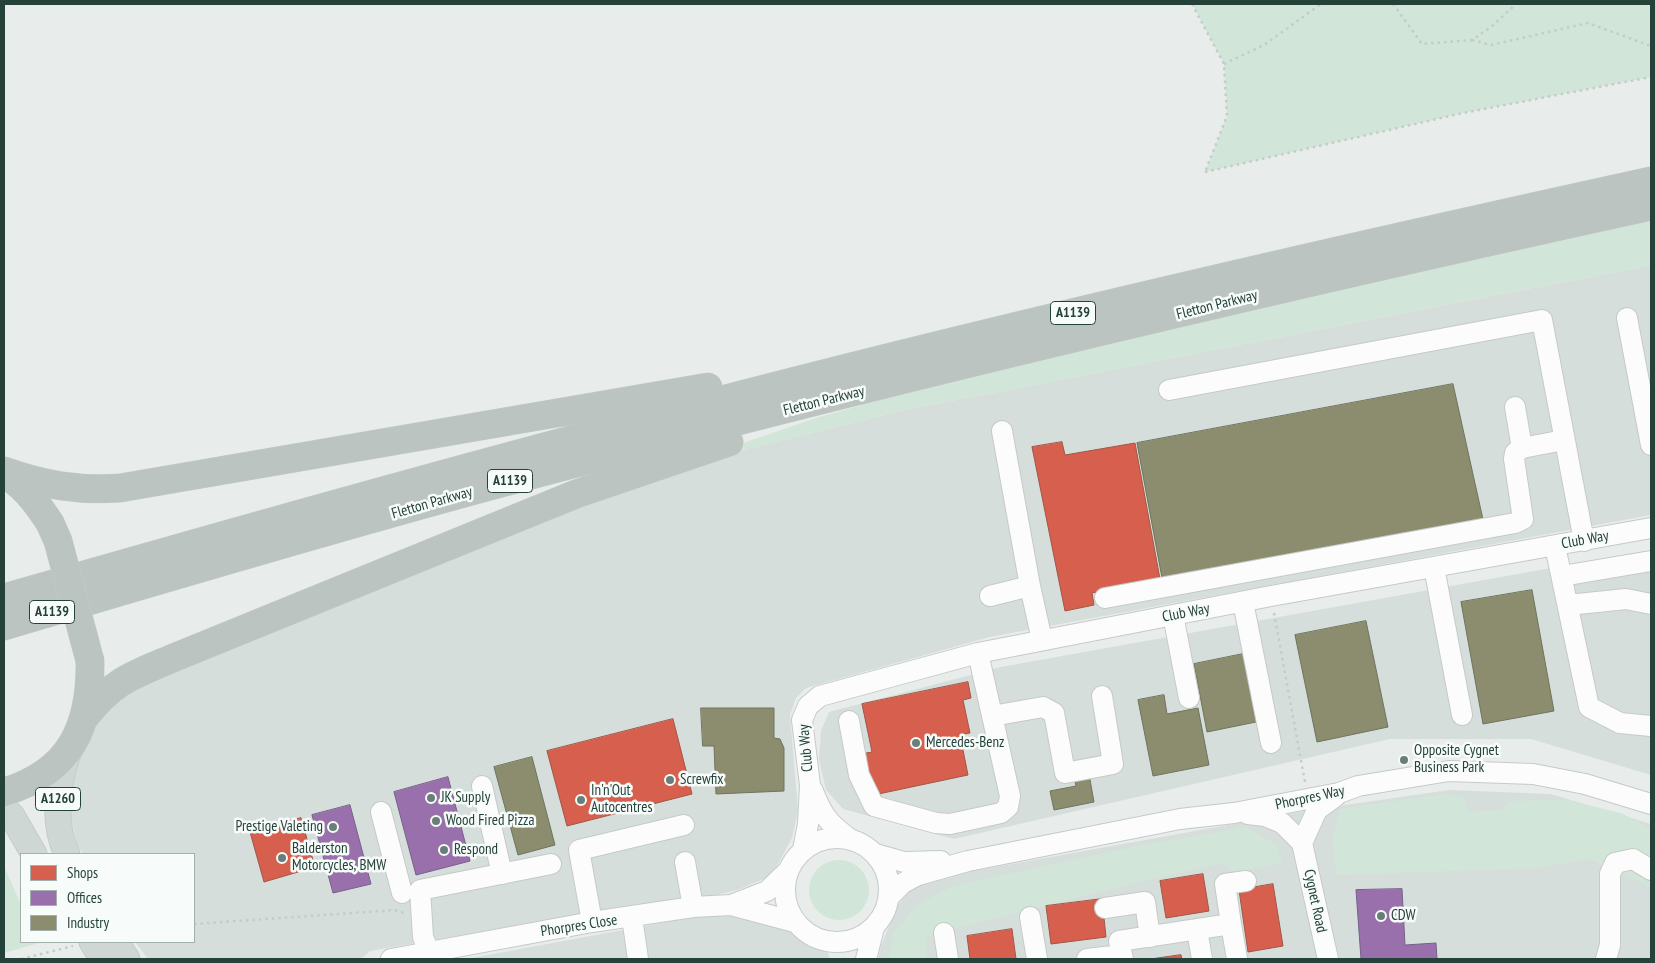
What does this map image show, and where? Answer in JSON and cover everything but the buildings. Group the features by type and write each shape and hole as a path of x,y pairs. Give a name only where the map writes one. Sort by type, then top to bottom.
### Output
{"highway":[{"name":"Fletton Parkway","path":"4,598 526,452 914,351 1337,249 1651,180"},
{"name":"Fletton Parkway","path":"4,626 504,482 922,376 1344,274 1651,206"},
{"path":"4,472 63,488 92,490 120,488 914,351"},
{"path":"4,792 41,776 58,762 71,745 85,717 100,697 121,681 576,494 922,376"},
{"path":"4,472 19,484 37,504 50,523 58,541 90,661 89,699 85,717"}],"main road":[{"name":"A1260","path":"67,853 61,832 58,788 62,769 71,745"},
{"path":"4,808 12,816 33,853"},
{"path":"87,943 118,953"}],"street":[{"path":"1628,318 1651,445"},
{"path":"1169,390 1542,320 1584,540"},
{"path":"1515,407 1522,448"},
{"path":"1002,431 1030,586 1042,640"},
{"path":"1105,598 1516,523 1523,519 1514,459 1515,453 1522,448 1564,440"},
{"name":"Club Way","path":"803,850 808,824 810,785 802,720 808,706 820,696 978,653 1042,640 1271,596 1651,528"},
{"path":"1555,546 1589,707 1620,724 1651,726"},
{"path":"1562,576 1651,561"},
{"path":"1434,568 1462,715"},
{"path":"990,596 1030,586"},
{"path":"1568,605 1626,599 1651,604"},
{"path":"1243,602 1271,743"},
{"path":"1173,615 1189,698"},
{"path":"849,721 859,775 874,806 936,823 950,824 1000,813 1008,807 1010,796 978,653"},
{"path":"992,716 1043,707 1054,713 1065,773 1113,764 1102,696"},
{"name":"Phorpres Way","path":"890,896 903,883 918,875 968,861 1180,819 1234,813 1449,771 1495,771 1532,774 1586,784 1651,804"},
{"name":"Club Way","path":"810,785 821,811 830,825 850,839"},
{"path":"482,786 502,874"},
{"path":"1180,819 1211,808 1306,790 1325,787 1349,790"},
{"path":"1234,813 1265,816 1282,823 1302,843 1317,810 1349,790"},
{"path":"380,812 402,893"},
{"path":"592,922 579,850 684,825"},
{"path":"866,959 874,928 887,908 890,896 890,881 885,867 876,854 865,845 850,839 834,837 818,841 803,850 788,871 785,888 787,906 795,922 805,931 830,942 846,942 861,937 874,928"},
{"name":"Cygnet Road","path":"1302,843 1328,959"},
{"name":"Phorpres Way","path":"876,854 904,862 968,861"},
{"path":"1606,959 1610,945 1610,874 1615,863 1633,859 1651,870"},
{"path":"685,862 693,908"},
{"path":"426,944 420,890 551,864"},
{"name":"Phorpres Close","path":"391,959 426,944 693,908 731,905 767,891 788,871"},
{"path":"1237,959 1225,884 1246,881"},
{"path":"1105,908 1145,902 1150,937"},
{"name":"Phorpres Close","path":"731,905 795,922"},
{"path":"632,917 638,959"},
{"path":"1030,917 1036,959"},
{"path":"1087,959 1122,957 1120,941 1232,924"},
{"path":"1197,930 1202,959"},
{"path":"944,933 948,959"},
{"path":"830,942 843,959"}],"path":[{"path":"1192,4 1224,64 1227,116 1205,172 1463,113 1651,77"},
{"path":"1224,64 1264,46 1321,4"},
{"path":"1393,4 1422,44 1472,40 1491,45 1588,23 1651,46"},
{"path":"1472,40 1491,27 1516,4"},
{"path":"1271,596 1306,790"},
{"path":"195,924 395,910 407,914 426,944"},
{"path":"21,959 87,943"}],"shaded area":[{"path":"1651,265 1651,515 990,637 806,688 796,698 790,715 798,811 792,838 777,866 766,878 737,890 708,897 616,908 370,951 361,959 148,959 136,943 195,943 195,853 82,853 77,844 69,809 71,781 79,756 100,715 127,689 673,467 899,411"},
{"path":"1651,550 1651,775 1531,739 1390,739 954,839 843,809 826,790 819,760 821,731 829,712 1001,667"},
{"path":"1449,790 1551,794 1651,824 1651,959 878,959 881,946 897,906 916,884 940,877 1311,810"},
{"path":"709,914 747,916 782,924 827,949 830,959 466,959"}],"green space":[{"path":"1192,4 1651,4 1651,77 1463,113 1205,172 1227,116 1224,64"},
{"path":"1651,217 1651,265 899,411 673,467 816,418 963,376"},
{"path":"1444,794 1465,797 1467,812 1501,810 1511,801 1567,800 1621,813 1651,828 1651,887 1588,859 1537,868 1336,875 1333,838 1340,809"},
{"path":"1246,827 1276,845 1282,863 1235,872 1222,863 1130,884 926,936 927,959 889,959 893,934 917,905 953,886 1133,847"},
{"path":"833,860 845,860 856,865 864,873 869,884 867,902 856,915 845,920 833,920 822,915 814,907 809,896 809,884 814,873 822,865"},
{"path":"4,866 20,903 20,943 39,943 4,953"}],"place":[{"name":"Mercedes-Benz","path":"916,743"},
{"name":"Opposite Cygnet Business Park","path":"1404,760"},
{"name":"Screwfix","path":"670,780"},
{"name":"JK Supply","path":"431,798"},
{"name":"In'n'Out Autocentres","path":"581,800"},
{"name":"Wood Fired Pizza","path":"436,821"},
{"name":"Prestige Valeting","path":"333,827"},
{"name":"Respond","path":"444,850"},
{"name":"Balderston Motorcycles, BMW","path":"282,858"},
{"name":"CDW","path":"1381,916"}]}
